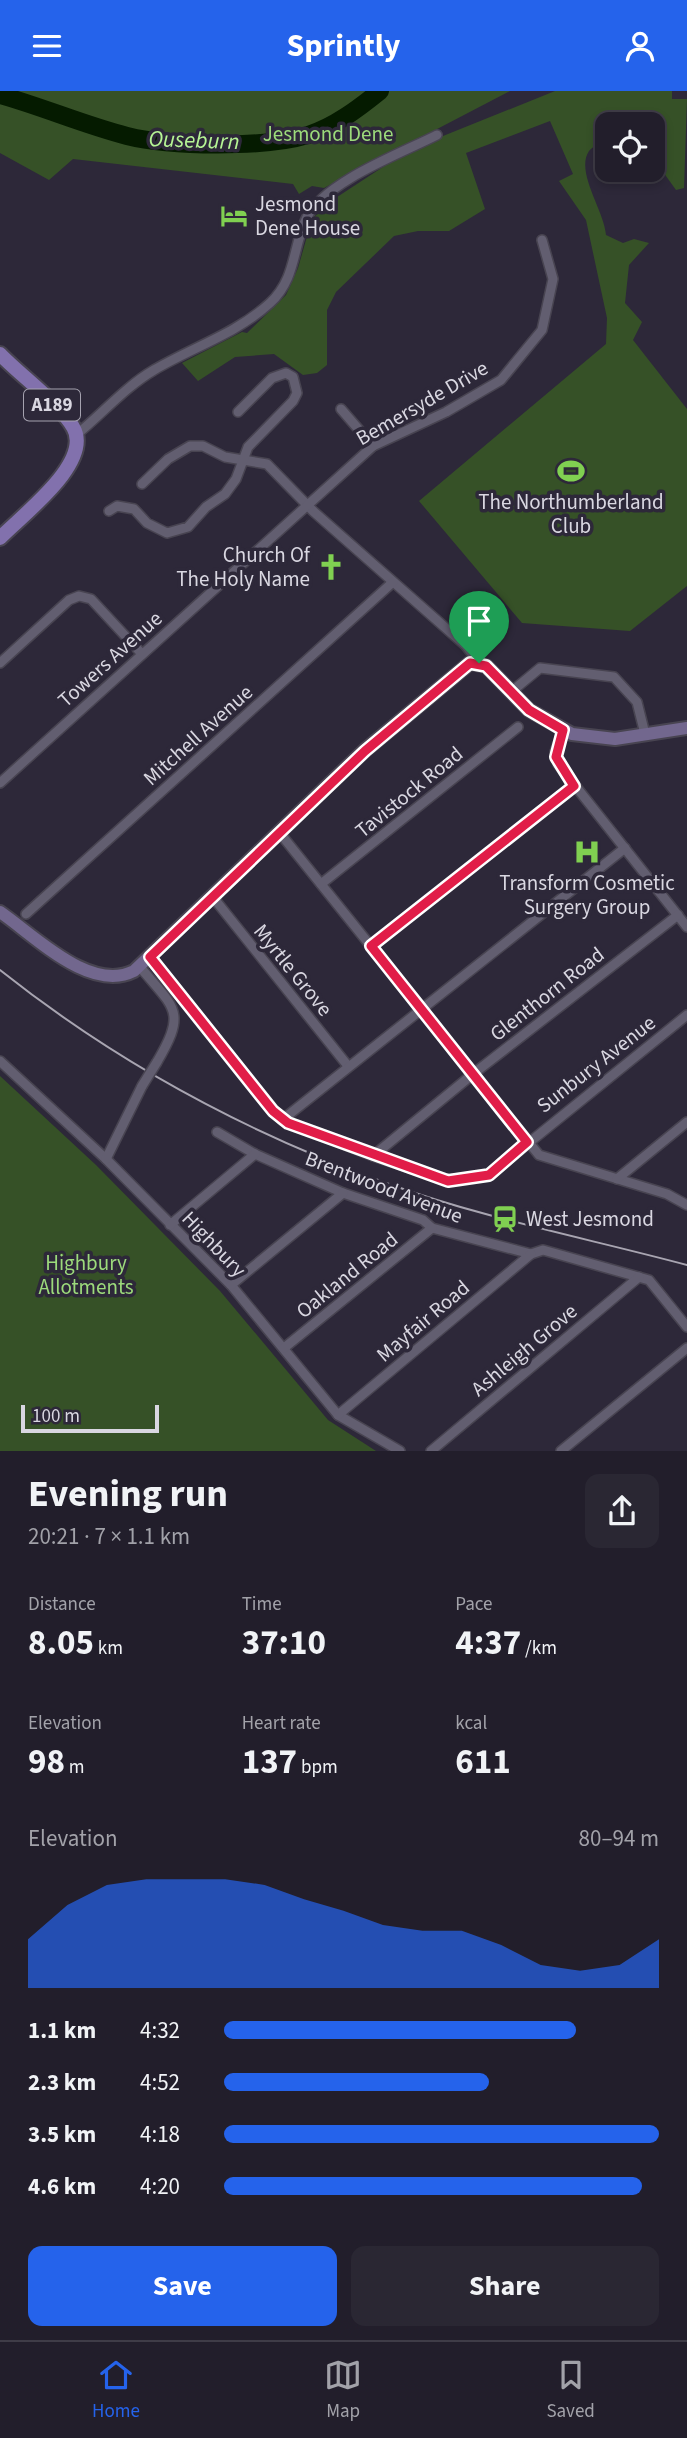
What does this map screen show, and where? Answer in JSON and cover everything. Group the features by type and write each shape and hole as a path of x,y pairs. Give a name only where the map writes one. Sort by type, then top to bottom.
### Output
{"main road":[{"name":"A189","path":"0,354 69,421 76,435 76,453 70,467 0,538"},
{"path":"0,912 93,975 120,977 139,967 365,751 470,663 479,663 534,714 563,730 602,739 687,728"}],"street":[{"path":"76,435 143,377 243,324 276,297 291,275 306,219 317,204 354,177 437,135"},
{"name":"Bemersyde Drive","path":"306,505 373,446 446,412 501,380 542,330 553,279 542,240"},
{"path":"109,511 117,506 128,507 160,531 181,531 231,487 252,442 296,397 293,377 286,373 277,375 238,412"},
{"path":"341,409 373,446"},
{"path":"142,484 167,459 190,446 203,446 225,457 267,464 306,505 458,639 479,663"},
{"name":"Towers Avenue","path":"0,783 306,505"},
{"name":"Mitchell Avenue","path":"26,914 393,582"},
{"path":"0,663 69,600 79,596 91,599 142,654"},
{"path":"511,692 540,668 614,677 622,682 637,702 645,734"},
{"name":"Tavistock Road","path":"321,884 518,727"},
{"path":"563,730 556,757 574,786 687,927"},
{"path":"371,946 574,786"},
{"path":"279,832 527,1142 543,1158 667,1194 687,1205"},
{"path":"150,957 282,1120 625,848"},
{"name":"Myrtle Grove","path":"212,897 348,1066"},
{"name":"Glenthorn Road","path":"373,1156 473,1074 678,915"},
{"path":"106,1159 142,1086 175,1029 174,1013 139,967"},
{"name":"Sunbury Avenue","path":"282,1120 373,1156 448,1181 463,1176 479,1178 493,1171 687,1015"},
{"name":"Highbury","path":"0,1061 106,1159 231,1285 338,1415 400,1451"},
{"path":"617,1179 687,1122"},
{"name":"Brentwood Avenue","path":"217,1132 255,1154 343,1193 424,1220 432,1228 531,1254 543,1250 649,1280 687,1327"},
{"path":"170,1225 255,1154"},
{"path":"231,1285 343,1193"},
{"name":"Oakland Road","path":"285,1348 432,1228"},
{"name":"Mayfair Road","path":"338,1415 531,1254"},
{"name":"Ashleigh Grove","path":"431,1451 639,1277"},
{"path":"561,1451 687,1348"}],"green space":[{"name":"Jesmond Dene","path":"0,91 510,91 324,188 312,186 299,194 293,184 73,159 49,180 0,153"},
{"path":"555,91 672,91 672,99 687,99 684,188 676,190 665,175 665,112 595,112 595,146 589,151 585,169 606,235 623,243 634,239 649,243 629,265 625,303 642,322 633,340 687,409 687,586 630,631 522,623 419,501 606,344 607,318 586,220 559,181 573,174 550,121 466,153 485,209 449,231 418,231 394,236 336,292 327,310 327,365 317,373 303,375 274,354 235,357 198,381 182,363 242,332 247,333 286,295 298,268 312,219 331,201 386,165 443,136"},
{"name":"Highbury Allotments","path":"0,1076 96,1165 220,1291 328,1420 376,1451 0,1451"}],"waterway":[{"name":"Ouseburn","path":"0,95 127,136 145,140 218,145 268,142 318,132 337,122 380,91"}],"tram line":[{"path":"0,970 90,1036 186,1093 286,1143 425,1196 499,1218 687,1265"}],"place":[{"name":"Jesmond Dene House","path":"234,216"},
{"name":"The Northumberland Club","path":"571,471"},
{"name":"Church Of The Holy Name","path":"331,567"},
{"name":"Transform Cosmetic Surgery Group","path":"587,852"},
{"name":"West Jesmond","path":"505,1219"}],"route":[{"path":"479,663 486,666 529,710 563,730 555,752 558,764 574,786 371,946 527,1142 489,1175 479,1178 463,1176 448,1181 373,1156 282,1120 150,957 365,751 465,666 479,663"}]}
